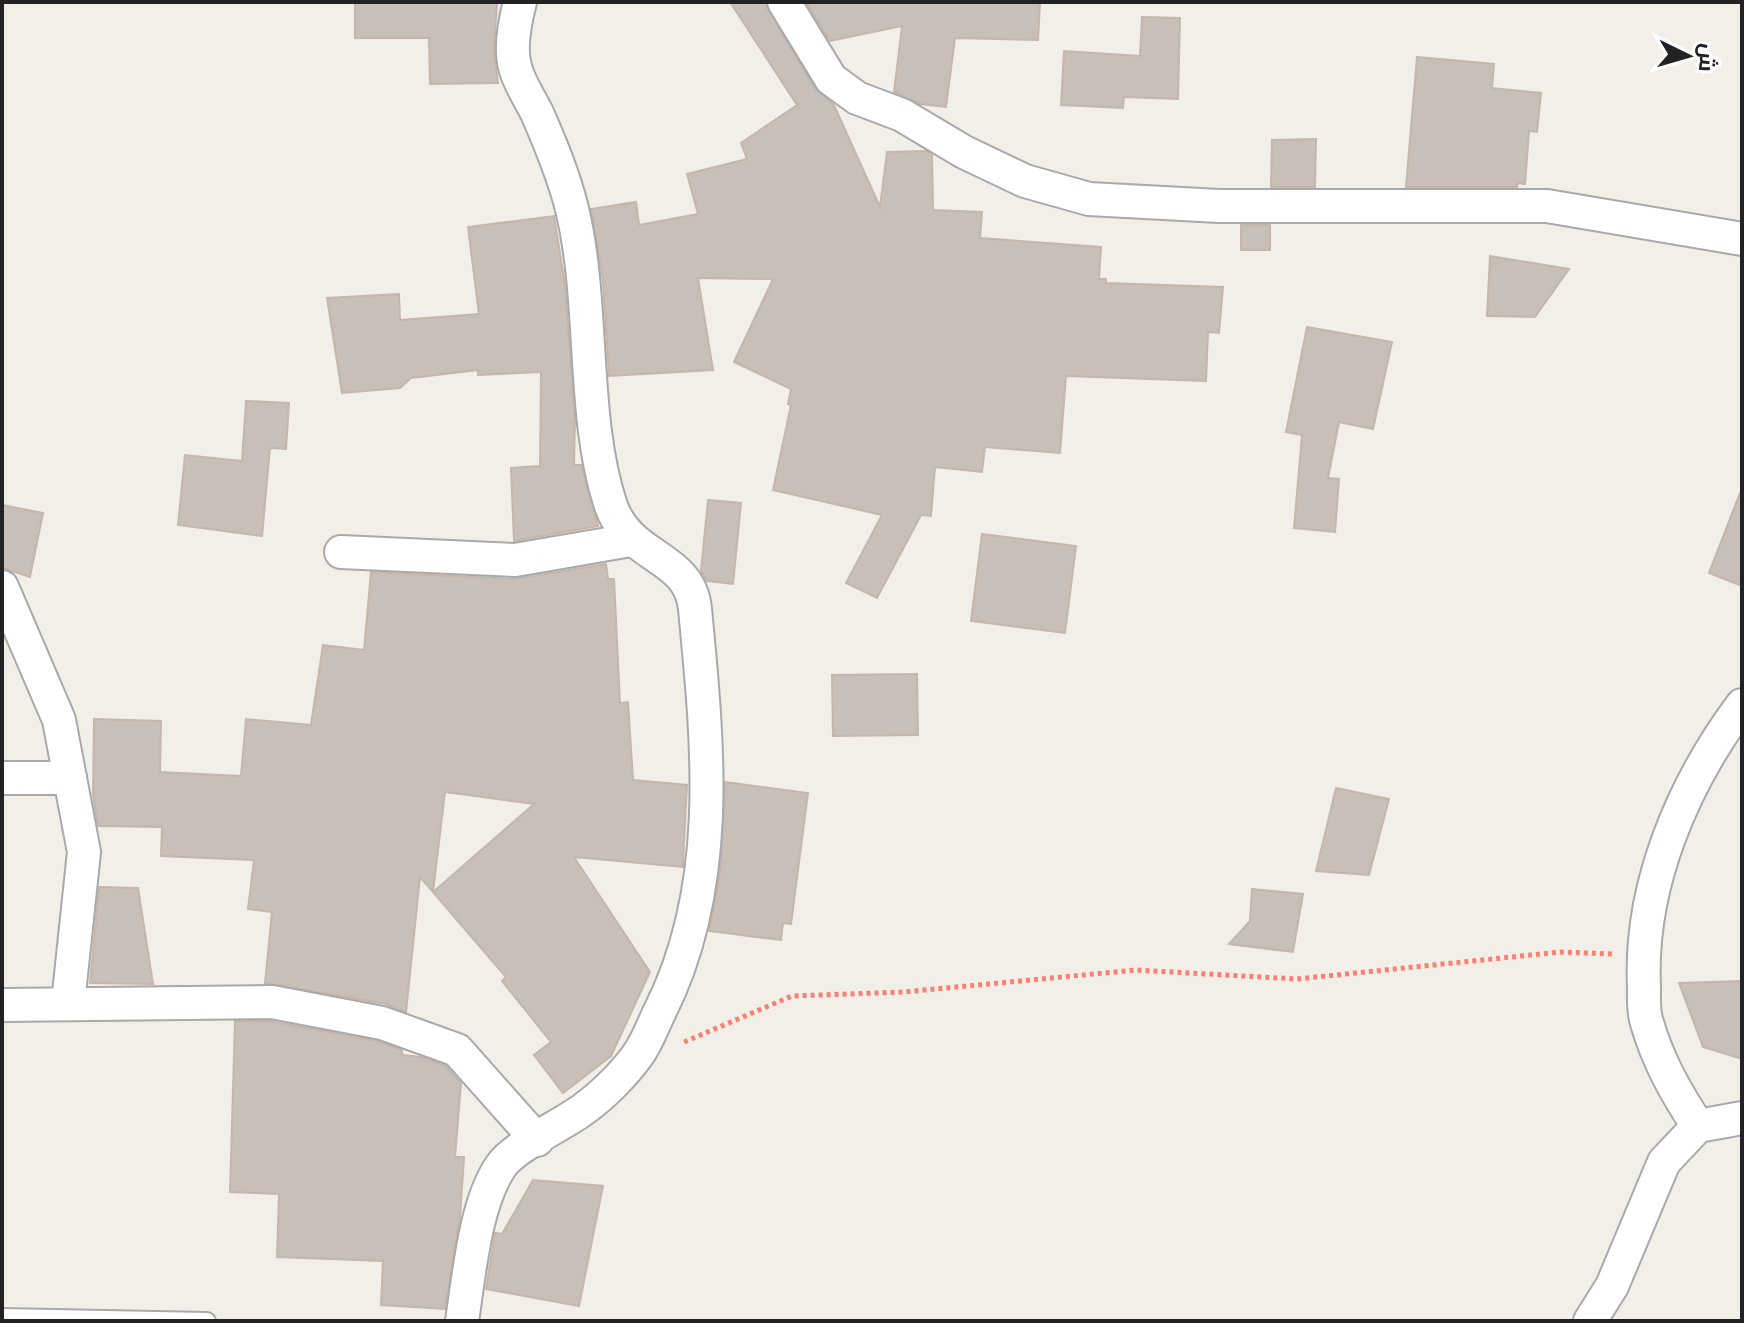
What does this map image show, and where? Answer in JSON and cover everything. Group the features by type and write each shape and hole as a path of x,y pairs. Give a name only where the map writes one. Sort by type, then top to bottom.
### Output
{"street":[{"path":"462,1321 484,1203 502,1163 586,1108 637,1056 681,970 698,904 707,820 705,733 695,602 683,577 667,561 631,540 620,527 611,505 600,462 584,280 572,211 555,153 514,66 514,37 520,2"},
{"path":"784,2 831,79 857,98 902,115 964,152 1025,181 1089,199 1219,206 1547,206 1742,239"},
{"path":"341,552 515,560 631,540"},
{"path":"2,587 59,720 84,852 68,1003"},
{"path":"1698,1126 1667,1079 1646,1020 1642,955 1658,867 1675,824 1715,741 1742,705"},
{"path":"2,778 70,778"},
{"path":"2,1005 272,1002 382,1023 457,1050 537,1140"},
{"path":"1590,1321 1612,1286 1664,1162 1698,1126 1742,1118"}],"lane":[{"path":"2,1317 207,1321"}],"path":[{"path":"637,1056 699,1036 768,1003 792,996 903,992 1136,970 1297,979 1560,952 1642,955"}],"building":[{"path":"355,2 497,2 494,51 498,83 430,84 429,38 355,38"},
{"path":"730,2 765,2 815,89 834,105 880,207 887,152 926,151 932,155 933,210 982,212 980,238 1101,247 1099,279 1106,279 1106,283 1223,287 1219,333 1208,332 1206,381 1066,376 1060,453 985,447 982,472 935,467 931,516 921,515 877,598 846,583 882,515 773,490 791,405 788,404 791,389 734,362 773,279 698,278 713,370 609,376 603,281 591,209 636,202 639,225 698,214 687,174 747,159 741,143 797,105"},
{"path":"806,2 1040,2 1038,40 955,38 946,107 920,104 894,92 902,26 830,41"},
{"path":"1142,17 1180,18 1178,99 1124,97 1123,108 1061,105 1064,51 1140,56"},
{"path":"1417,57 1494,64 1492,88 1541,93 1537,132 1529,131 1525,184 1518,183 1517,187 1406,187"},
{"path":"1316,139 1315,187 1271,187 1272,140"},
{"path":"554,216 565,285 575,418 574,465 581,465 598,526 514,541 511,468 540,466 541,372 478,375 478,370 411,378 400,388 342,393 327,298 399,294 400,320 479,314 468,227"},
{"path":"1241,225 1270,225 1270,250 1241,250"},
{"path":"1490,256 1569,269 1535,317 1487,316"},
{"path":"1307,327 1392,342 1373,429 1339,422 1328,478 1339,479 1335,532 1294,528 1302,435 1286,432"},
{"path":"246,401 289,403 286,449 270,448 262,536 178,525 185,455 242,461"},
{"path":"1742,493 1742,586 1709,573"},
{"path":"708,500 741,503 733,584 707,581 701,571"},
{"path":"2,505 43,513 30,577 2,568"},
{"path":"982,534 1076,546 1065,633 971,621"},
{"path":"606,564 608,579 614,579 620,703 628,702 633,780 687,785 683,867 574,857 650,972 611,1056 563,1093 534,1055 551,1042 502,981 506,977 420,877 406,1012 386,1004 265,983 272,912 248,909 254,860 161,856 162,827 98,826 93,795 94,719 161,721 160,772 241,776 246,719 311,725 323,645 364,650 371,572 514,579","holes":["445,792 534,804 433,892"]},
{"path":"917,674 918,735 833,736 832,675"},
{"path":"725,782 808,793 791,924 783,923 781,940 709,931 721,866"},
{"path":"1336,788 1389,799 1369,875 1316,871"},
{"path":"99,887 138,888 153,984 90,983"},
{"path":"1252,889 1303,894 1293,952 1229,944 1250,921"},
{"path":"1742,981 1742,1059 1703,1047 1679,983"},
{"path":"235,1021 270,1021 377,1041 402,1050 402,1055 421,1057 446,1066 461,1083 455,1157 464,1157 460,1217 445,1309 381,1305 383,1261 277,1257 279,1194 230,1192"},
{"path":"533,1180 603,1186 579,1306 486,1289 495,1233 502,1234"}]}
